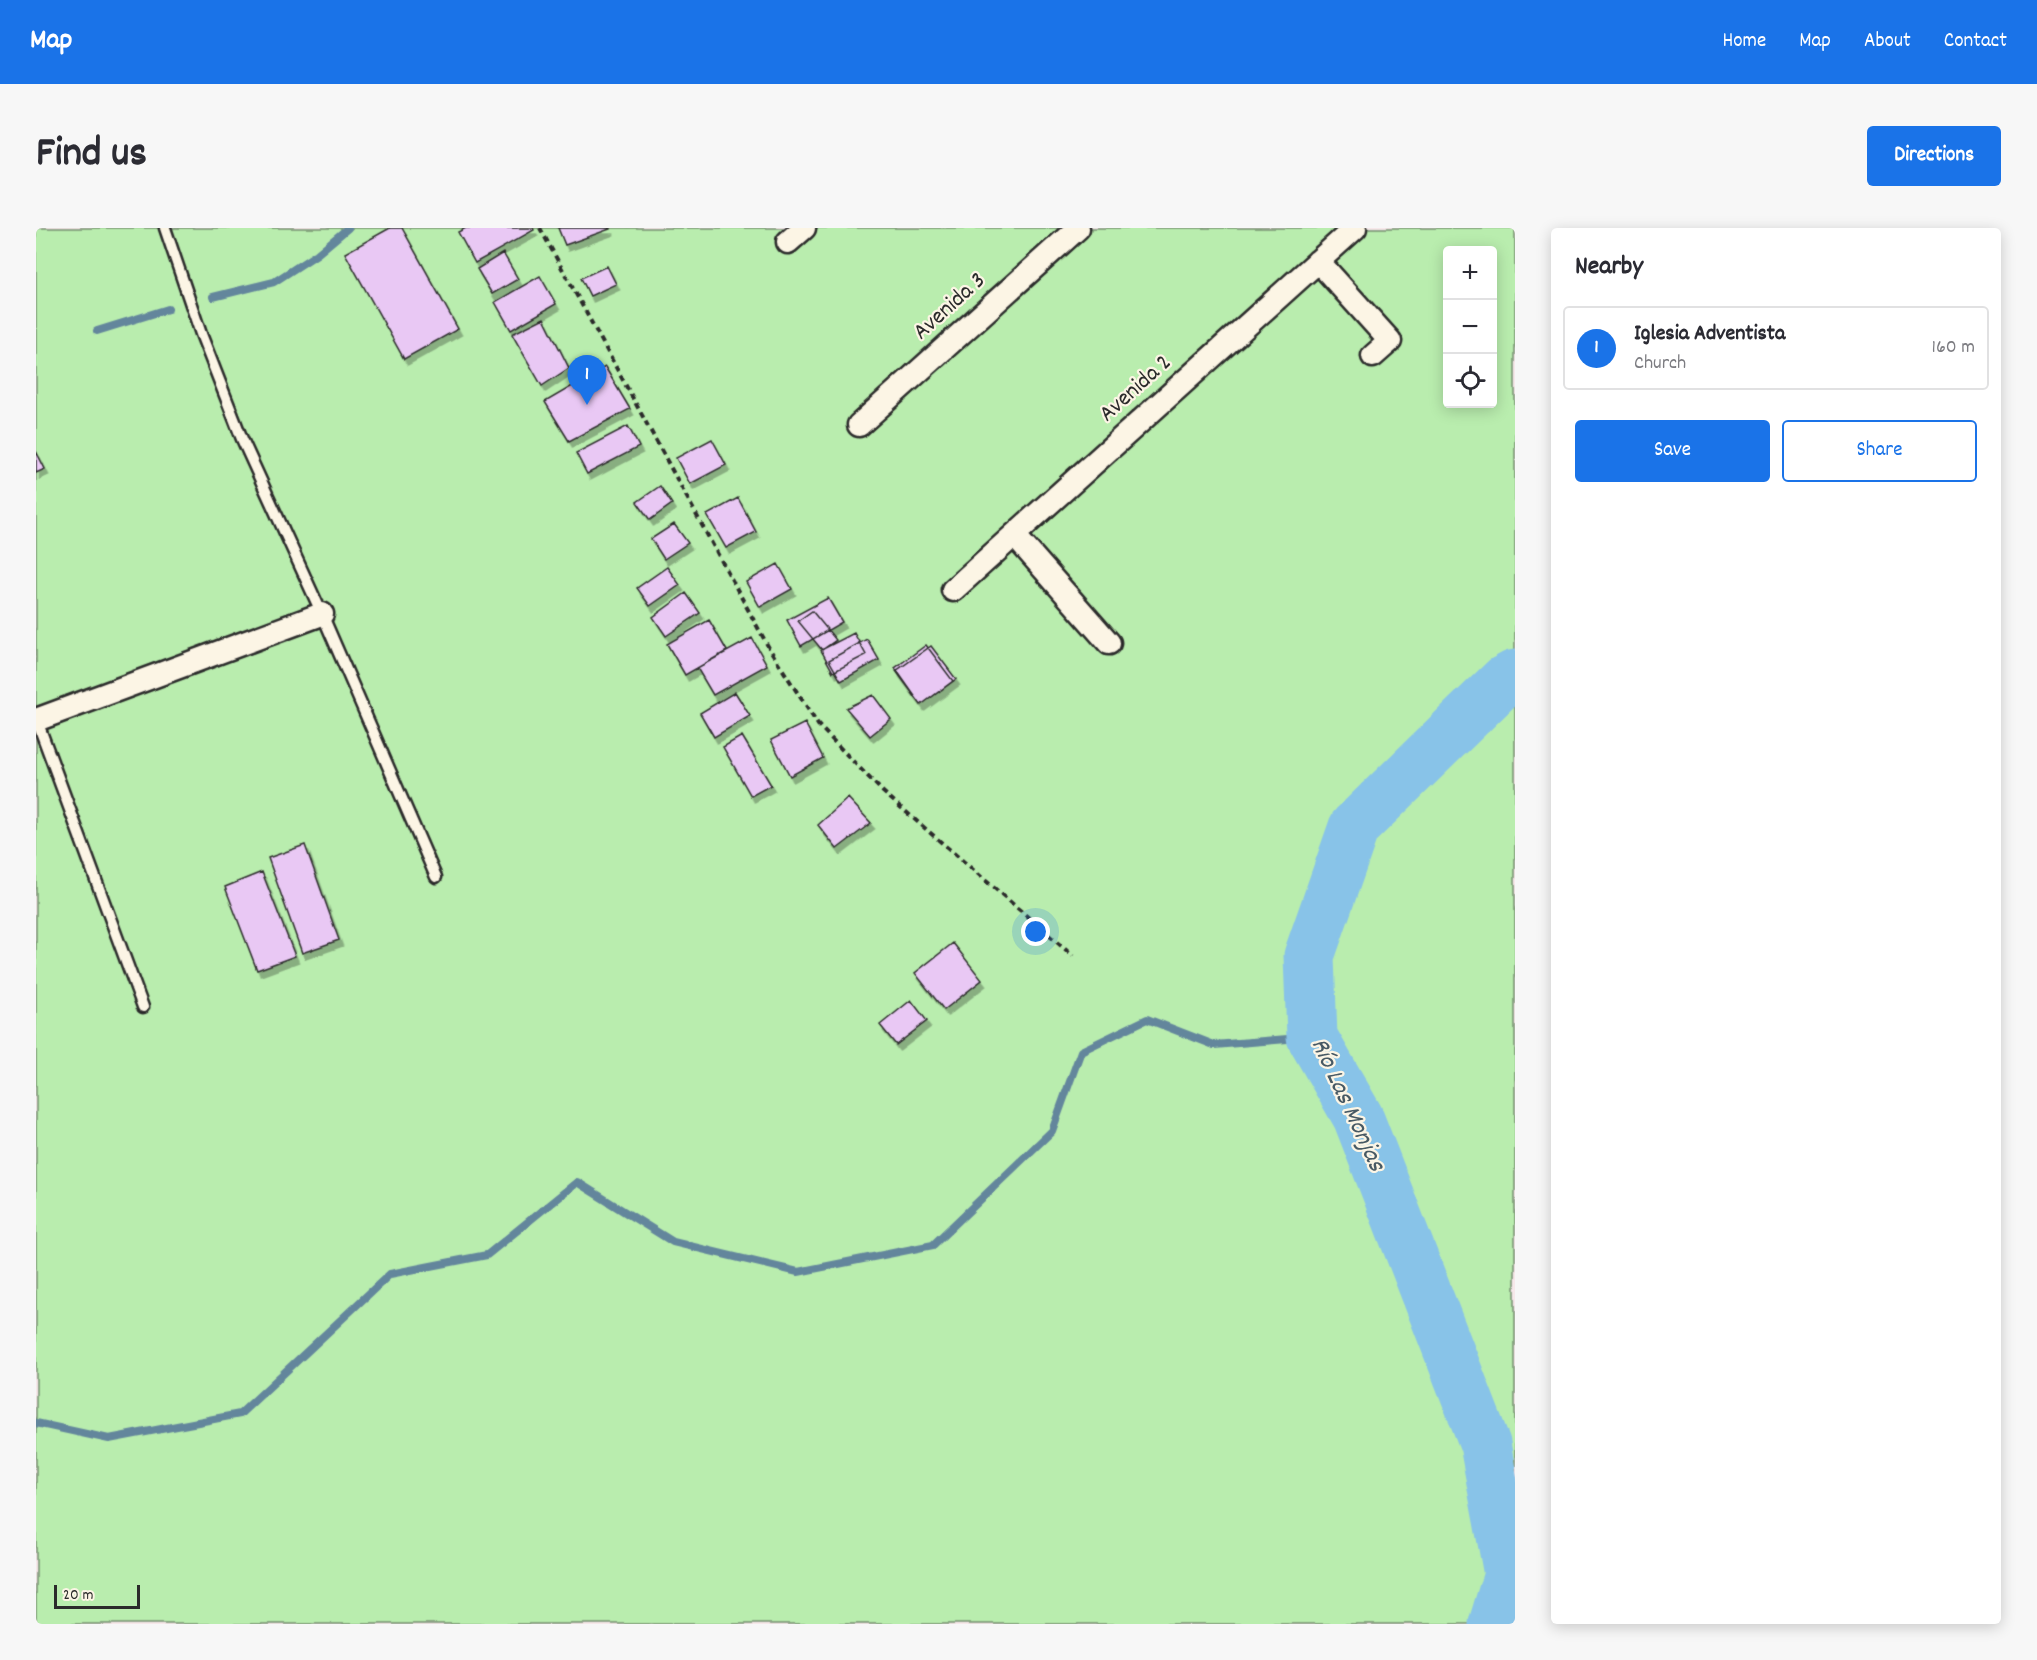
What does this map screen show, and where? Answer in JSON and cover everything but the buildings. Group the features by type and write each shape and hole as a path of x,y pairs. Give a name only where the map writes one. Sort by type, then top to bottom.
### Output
{"street":[{"name":"Avenida 3","path":"859,425 1078,228"},
{"name":"Avenida 2","path":"953,590 1355,228"},
{"path":"1318,261 1390,341 1373,356"},
{"path":"1014,536 1109,643"},
{"path":"36,719 322,614"}],"lane":[{"path":"165,228 201,333 242,439 322,614 436,877"},
{"path":"36,719 143,1007"}],"path":[{"path":"540,228 769,648 818,725 883,792 1073,956"}],"green space":[{"path":"36,228 1515,228 1515,1624 36,1624"}],"waterway":[{"path":"213,297 274,282 317,254 348,228"},
{"path":"97,331 168,309"},
{"name":"Río Las Monjas","path":"1494,1624 1509,1574 1485,1444 1358,1117 1312,1037 1309,956 1354,827 1504,681 1515,675"},
{"path":"36,1423 109,1439 240,1414 390,1274 487,1255 577,1182 673,1242 798,1272 933,1245 1052,1131 1081,1051 1147,1019 1214,1045 1312,1037"}],"place":[{"name":"Iglesia Adventista","path":"587,405"}]}
